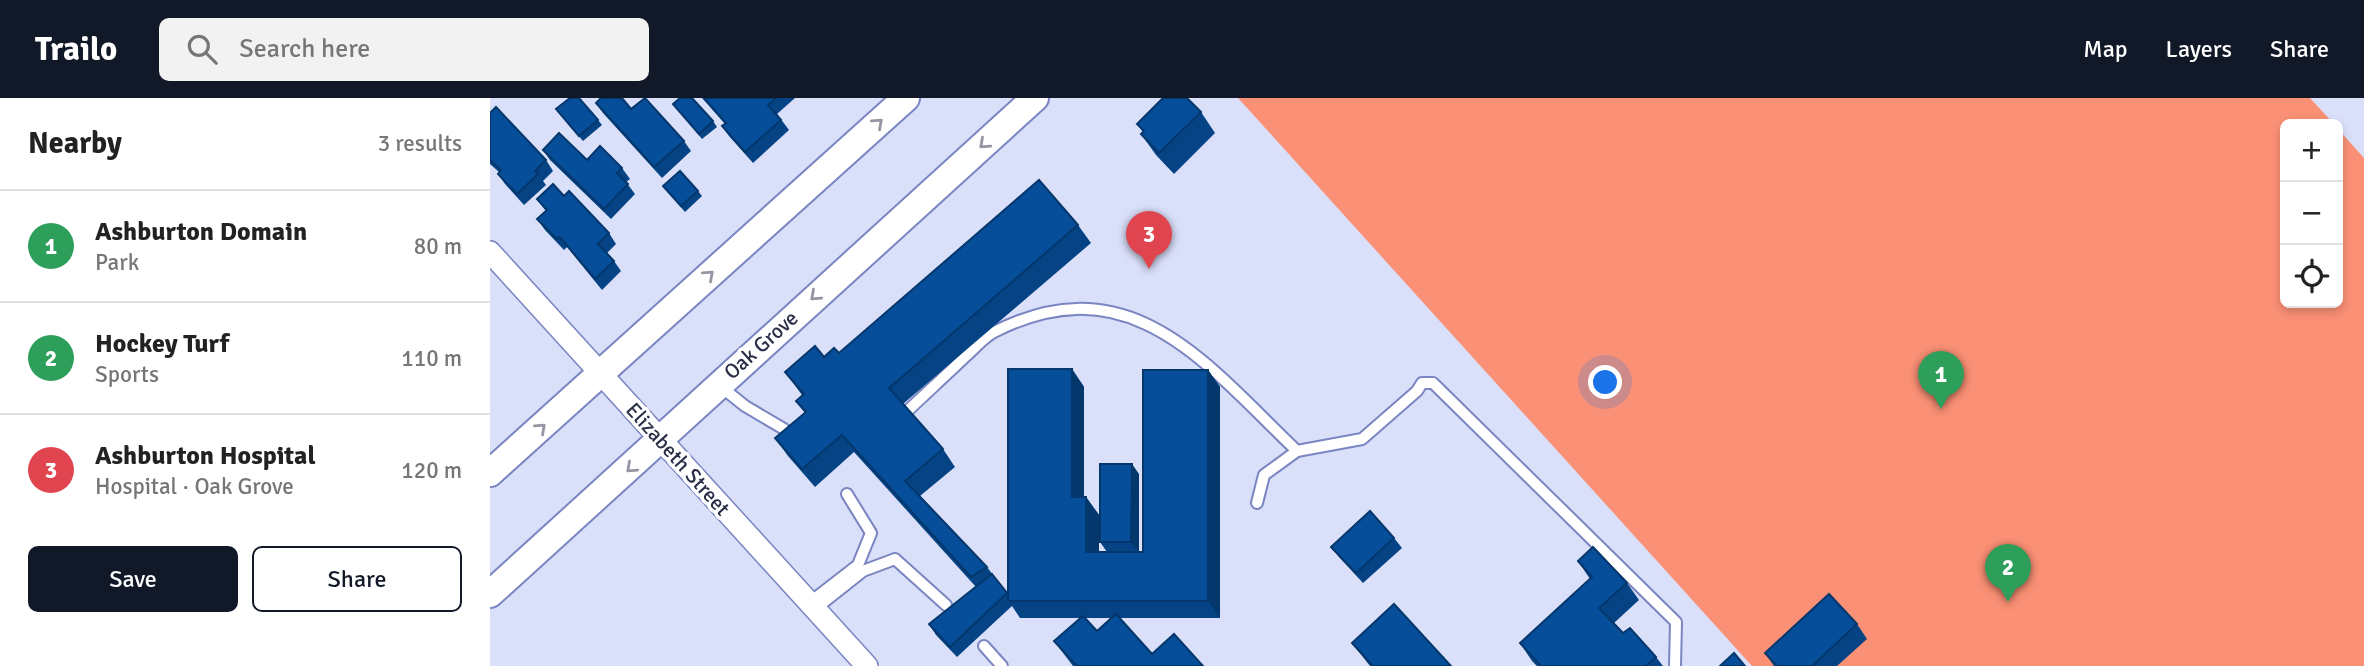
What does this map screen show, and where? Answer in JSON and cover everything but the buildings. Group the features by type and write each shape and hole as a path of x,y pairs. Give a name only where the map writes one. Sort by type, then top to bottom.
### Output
{"street":[{"path":"490,473 906,98"},
{"name":"Oak Grove","path":"490,594 1035,98"},
{"name":"Elizabeth Street","path":"490,252 867,666"}],"lane":[{"path":"896,421 992,332 1045,312 1089,307 1137,318 1194,351 1297,451"},
{"path":"1257,503 1264,475 1297,451 1362,439 1417,391 1422,383 1433,383 1676,622 1675,666"},
{"path":"718,384 745,406 785,429"},
{"path":"812,606 858,565 871,533 846,494"},
{"path":"812,606 863,571 895,559 946,605"},
{"path":"984,646 1002,666"}],"shaded area":[{"path":"1238,98 2310,98 2329,119 2280,119 2280,308 2343,308 2343,135 2364,158 2364,666 1752,666"}],"place":[{"name":"Ashburton Hospital","path":"1149,269"},
{"name":"Ashburton Domain","path":"1941,409"},
{"name":"Hockey Turf","path":"2008,602"}]}
